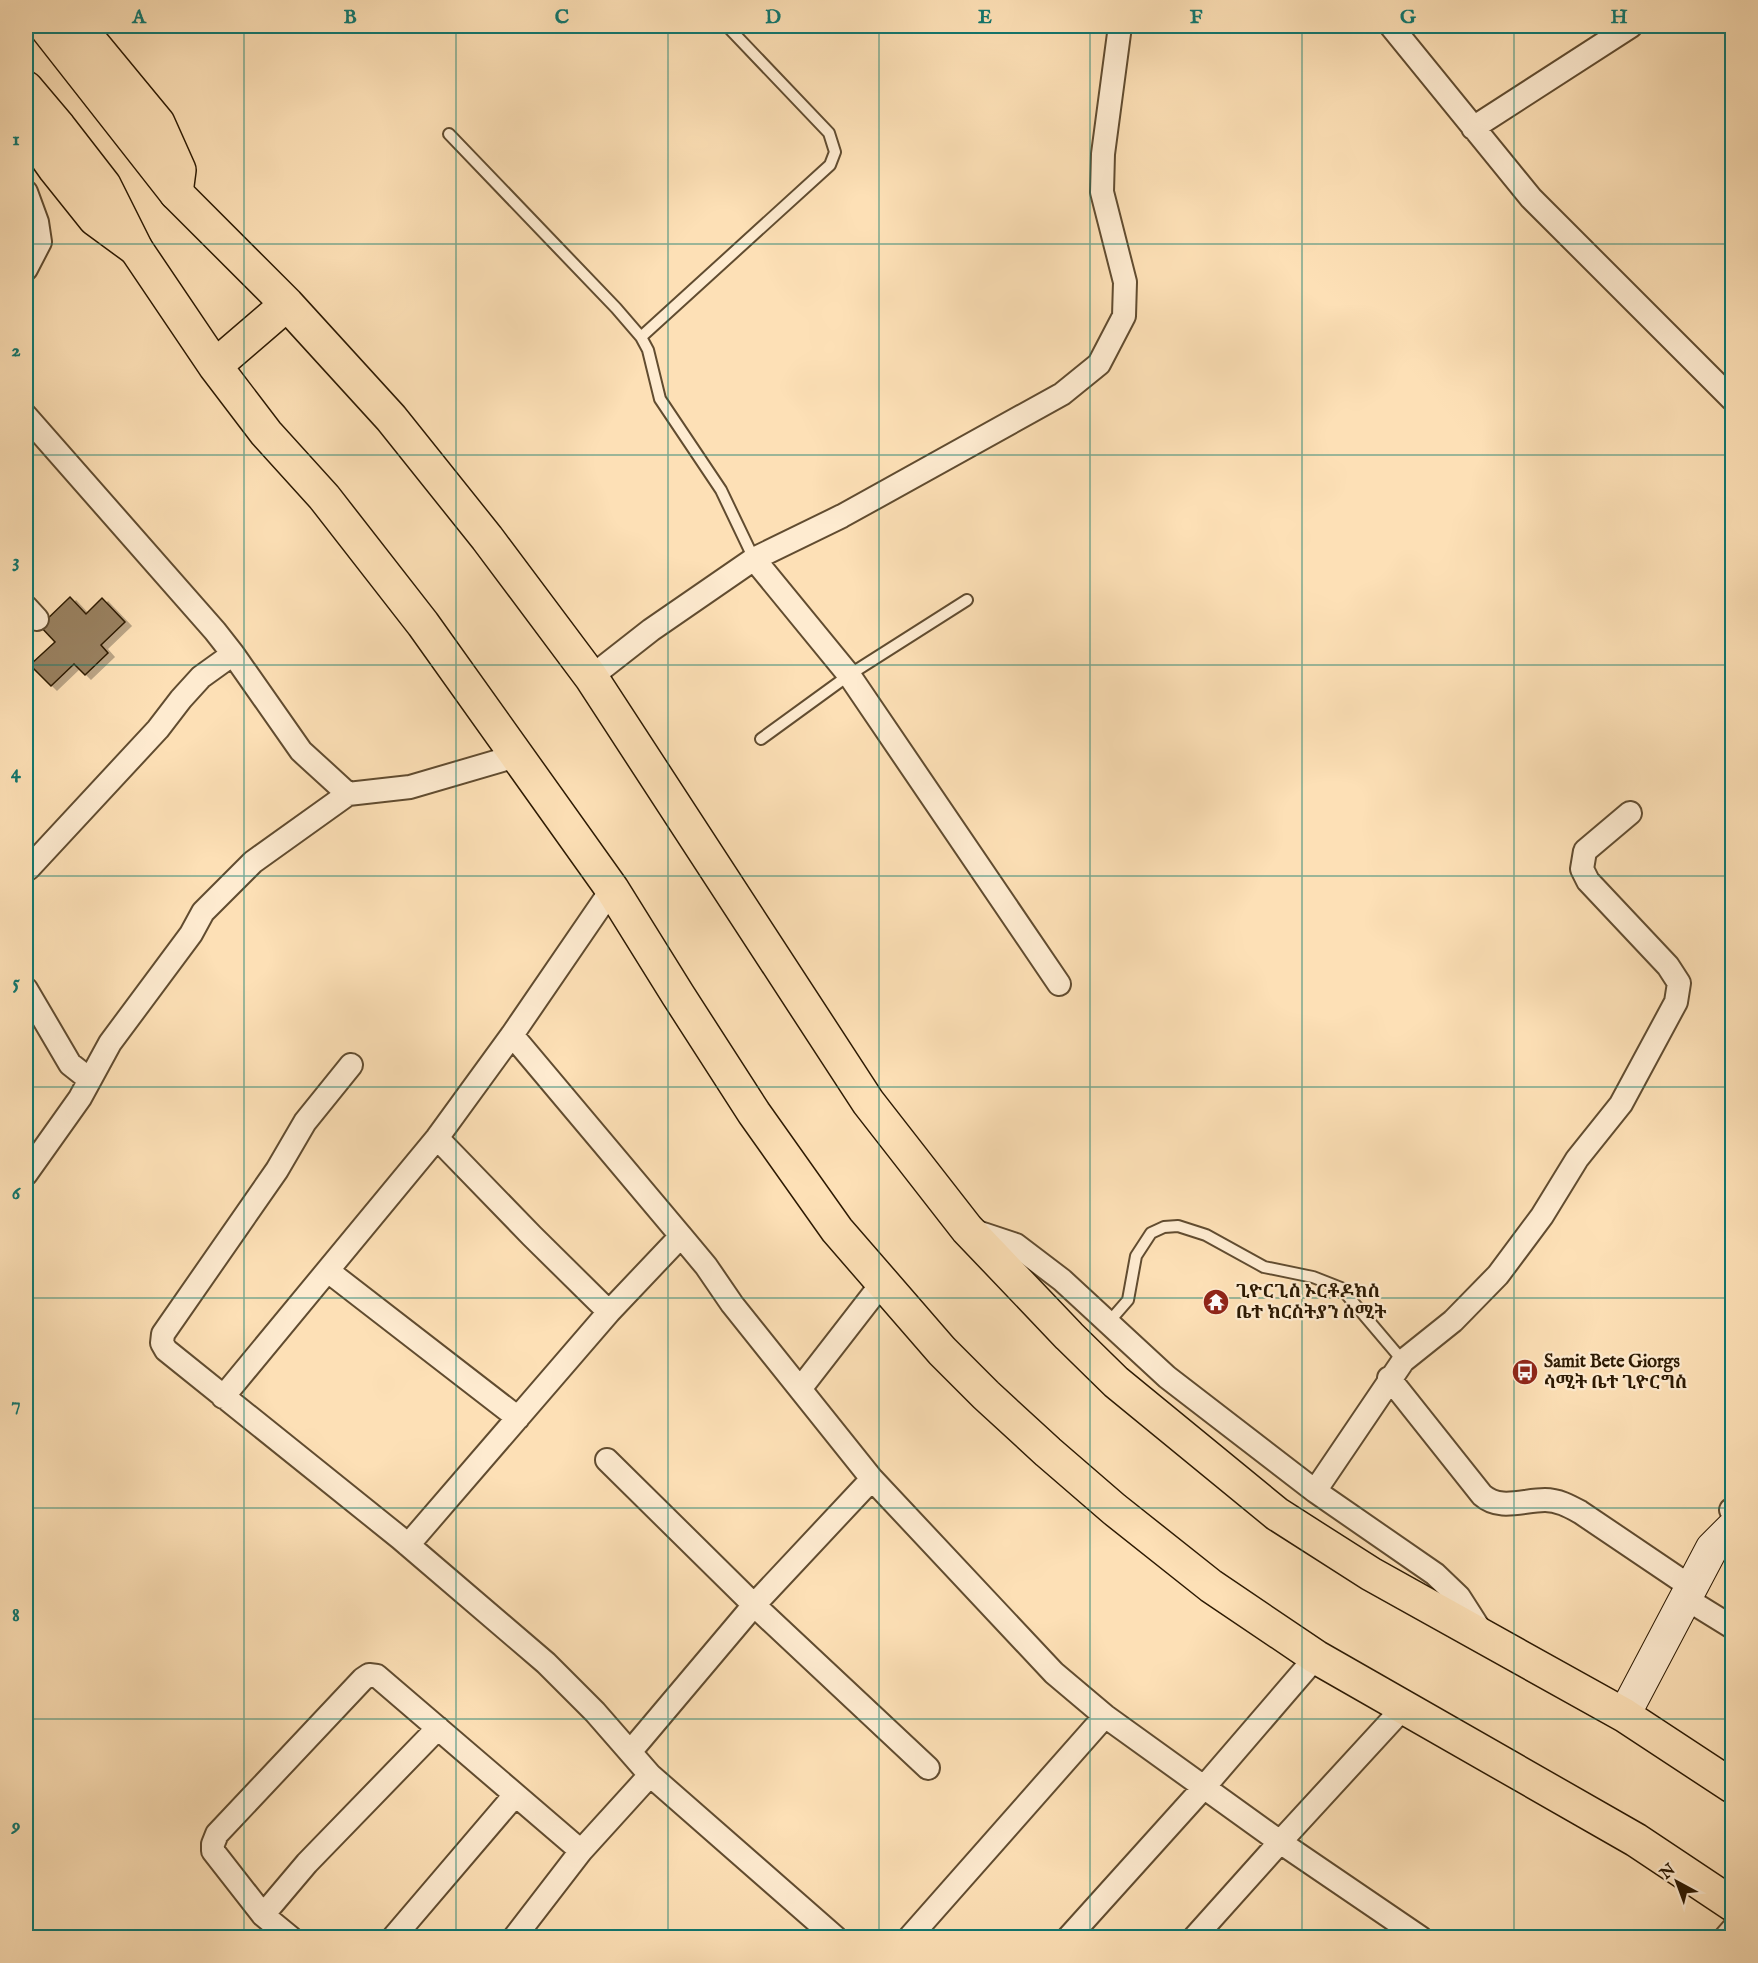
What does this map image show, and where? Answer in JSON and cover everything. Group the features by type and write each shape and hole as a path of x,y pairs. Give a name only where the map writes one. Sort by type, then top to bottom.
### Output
{"main road":[{"path":"45,26 176,193 287,304 404,434 487,538 591,677 868,1102 967,1229 1116,1383 1277,1514 1371,1574 1624,1715 1732,1786"},
{"path":"78,26 158,123 179,170 176,193"},
{"path":"26,88 104,185 136,249 215,366 266,433 324,497 423,624 612,889 754,1113 837,1230 942,1351 986,1395 1114,1509 1211,1586 1316,1657 1636,1840 1732,1904"},
{"path":"26,128 95,219 136,249"},
{"path":"215,366 287,304"}],"street":[{"path":"591,677 651,630 754,559 842,516 1062,394 1099,364 1124,316 1125,282 1102,192 1103,154 1120,26"},
{"path":"1391,26 1531,198 1732,399"},
{"path":"1473,128 1631,26"},
{"path":"26,192 37,222 40,242 26,269"},
{"path":"26,416 216,631 301,751 348,794"},
{"path":"754,559 849,675 1059,984"},
{"path":"26,870 158,729 201,677 233,654"},
{"path":"26,1174 80,1098 110,1043 191,934 203,912 253,862 348,794 410,787 516,756"},
{"path":"1315,1491 1396,1370 1420,1345 1454,1321 1498,1275 1542,1216 1578,1159 1621,1104 1676,1002 1679,983 1668,966 1587,881 1582,869 1586,851 1630,813"},
{"path":"224,1397 437,1138 512,1035 612,889"},
{"path":"26,989 70,1064 89,1079"},
{"path":"512,1035 706,1266 732,1304 872,1479 1054,1673 1106,1716 1280,1842 1421,1938"},
{"path":"351,1065 305,1122 277,1170 163,1334 162,1343 166,1350 408,1545 546,1663 595,1712 650,1775 836,1938"},
{"path":"437,1138 609,1312"},
{"path":"967,1229 1016,1245 1062,1280 1167,1377 1315,1491 1435,1574 1459,1597 1485,1637"},
{"path":"408,1545 609,1312 681,1236"},
{"path":"328,1271 518,1418"},
{"path":"801,1389 883,1282"},
{"path":"1396,1370 1482,1495 1491,1502 1503,1504 1546,1500 1562,1502 1580,1512 1732,1627"},
{"path":"607,1460 754,1605 928,1768"},
{"path":"630,1752 754,1605 872,1479"},
{"path":"1624,1715 1712,1548 1732,1517"},
{"path":"1068,1938 1316,1657"},
{"path":"291,1938 264,1915 213,1851 213,1844 225,1825 363,1678 369,1675 377,1676 581,1851"},
{"path":"1199,1936 1280,1842 1405,1706"},
{"path":"909,1938 1106,1716"},
{"path":"264,1915 307,1863 438,1728"},
{"path":"527,1933 581,1851 650,1775"},
{"path":"393,1938 515,1795"},
{"path":"1725,1938 1732,1930"}],"lane":[{"path":"641,337 830,165 835,152 829,133 727,26"},
{"path":"448,134 616,308 641,337 648,350 660,399 721,490 754,559"},
{"path":"761,739 849,675 967,600"},
{"path":"1108,1323 1128,1300 1136,1256 1151,1233 1164,1227 1178,1226 1206,1235 1264,1267 1313,1277 1341,1288 1396,1370"}],"building":[{"path":"70,597 86,614 102,598 125,622 101,645 108,653 85,675 74,664 51,686 30,665 55,642 40,626"}],"place":[{"name":"ጊዮርጊስ ኦርቶዶክስ ቤተ ክርስትያን ሰሚት","path":"1216,1302"},
{"name":"Samit Bete Giorgs ሳሚት ቤተ ጊዮርግስ","path":"1525,1372"}]}
